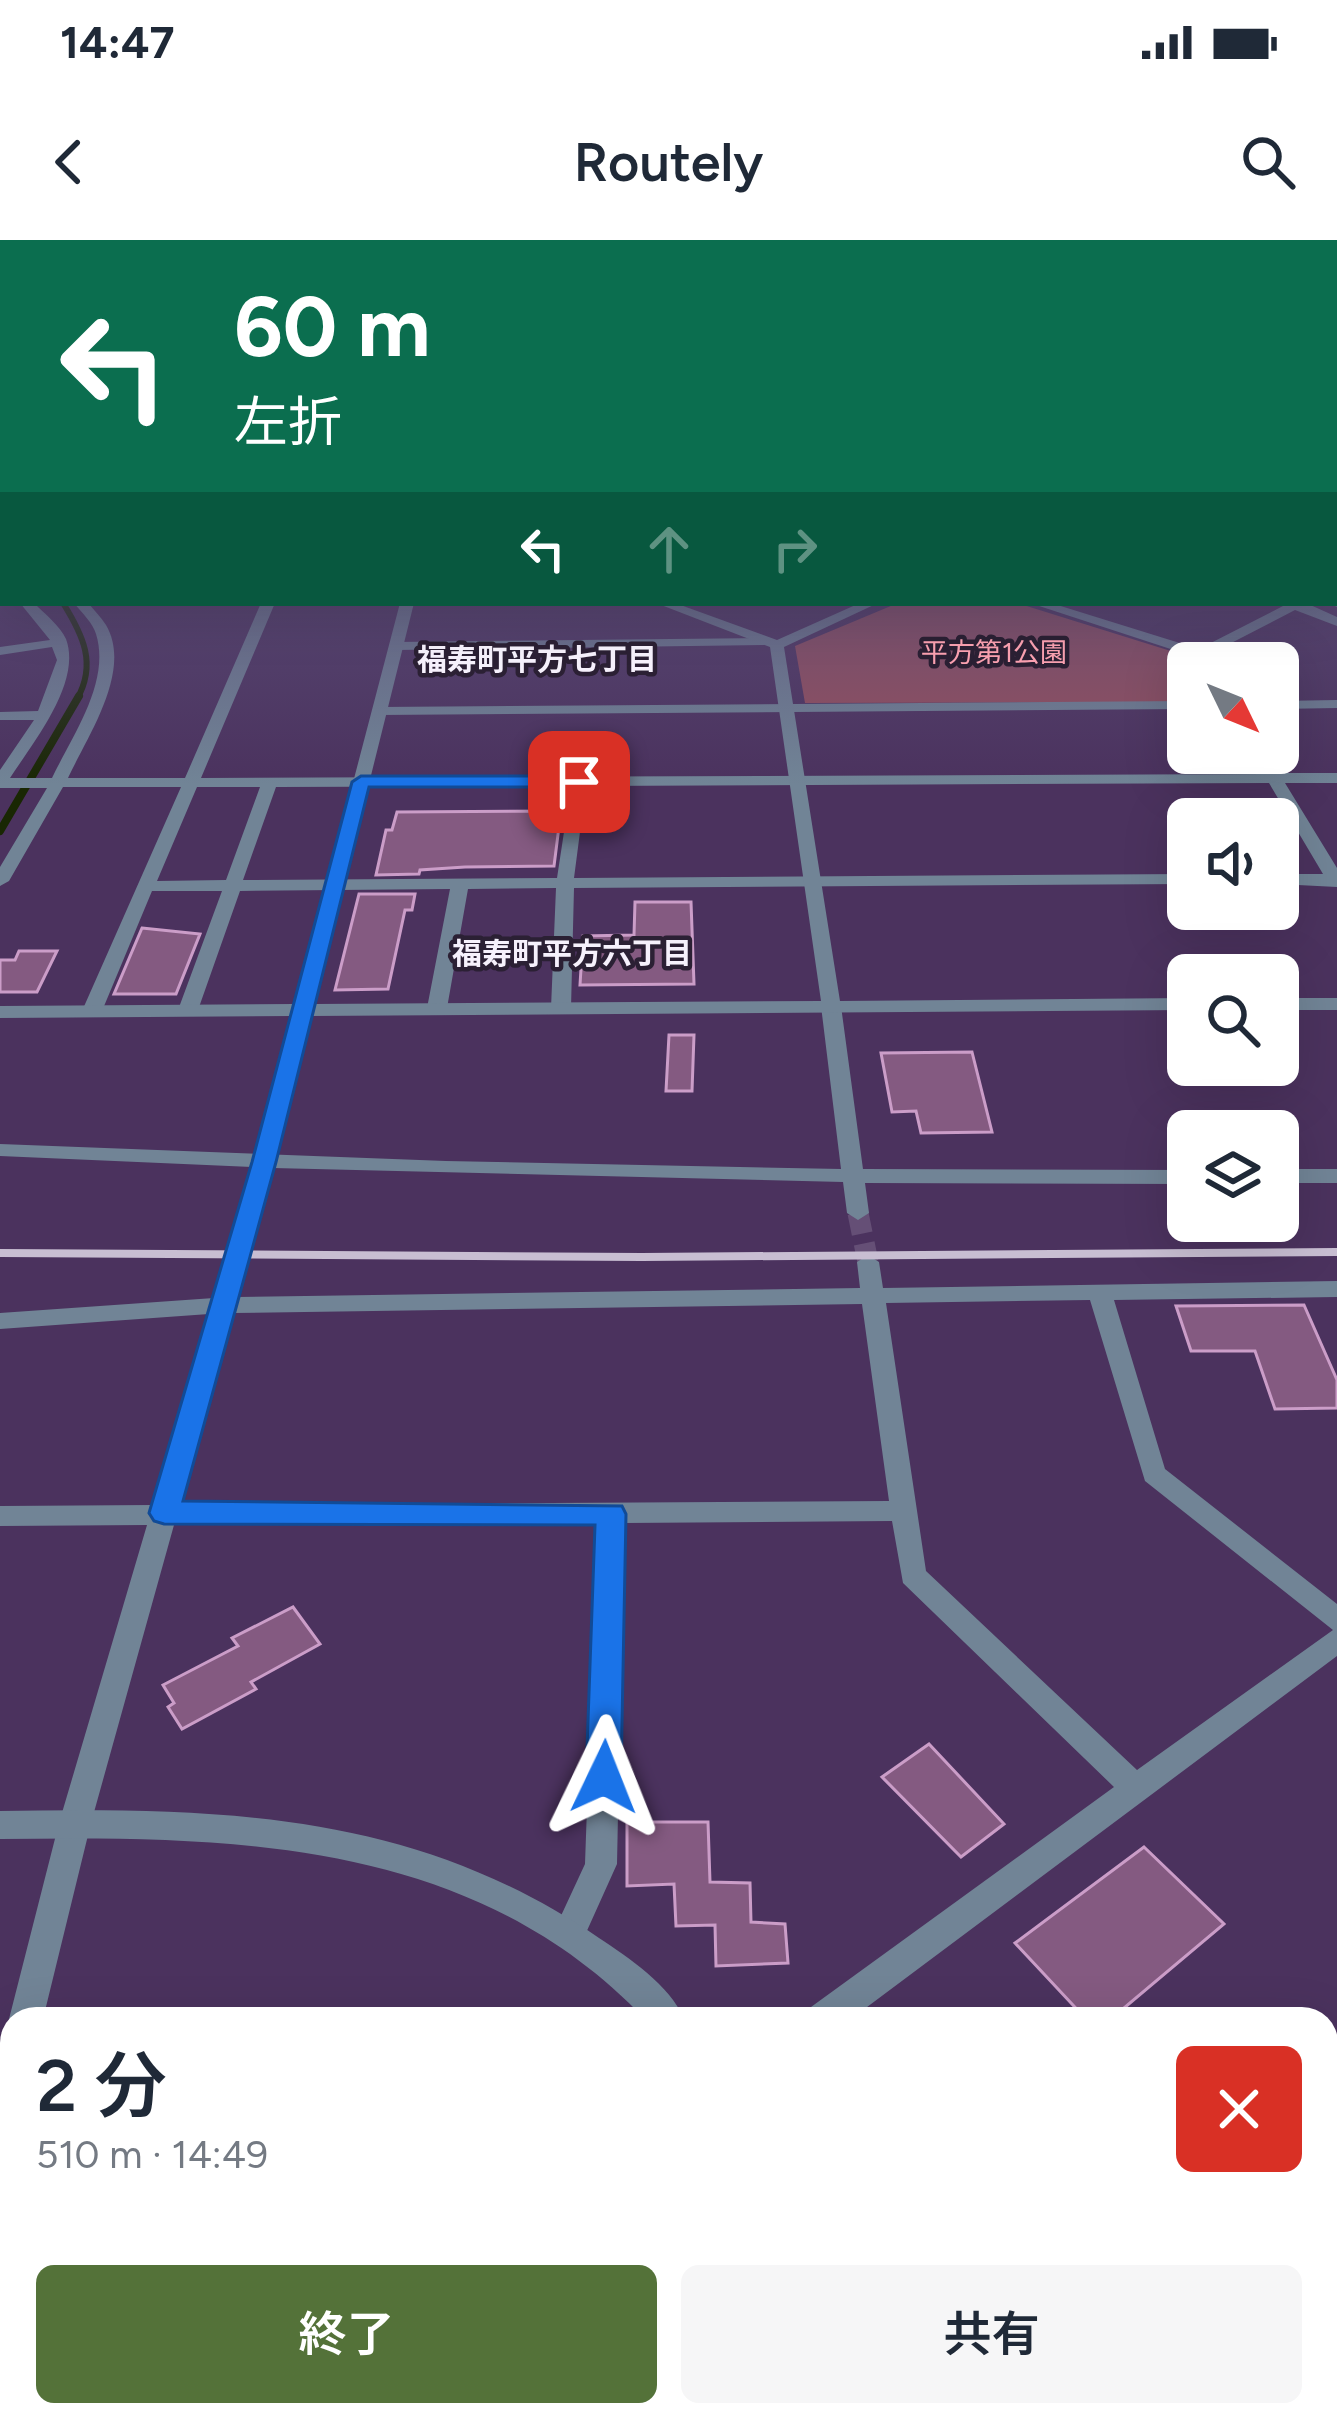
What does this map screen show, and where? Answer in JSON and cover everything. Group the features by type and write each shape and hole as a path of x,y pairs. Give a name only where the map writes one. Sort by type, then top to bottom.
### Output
{"street":[{"path":"30,606 61,642 64,660 44,715 4,782 1337,778"},
{"path":"0,881 105,680 102,629 83,606"},
{"path":"92,1011 267,606"},
{"path":"29,2007 75,1823 264,1162 405,606"},
{"path":"671,606 771,643"},
{"path":"396,646 771,643 864,606"},
{"path":"1046,606 1167,646"},
{"path":"1070,614 1087,606"},
{"path":"1229,642 1290,606"},
{"path":"1298,606 1337,622"},
{"path":"0,650 61,642"},
{"path":"771,643 786,706 858,1213"},
{"path":"1299,705 1337,704"},
{"path":"379,712 1167,705"},
{"path":"0,716 44,715"},
{"path":"1272,774 1336,880"},
{"path":"188,1010 270,782"},
{"path":"561,1008 565,883 579,782"},
{"path":"147,886 1167,879"},
{"path":"1299,879 1336,880"},
{"path":"437,1009 460,884"},
{"path":"0,1012 1167,1004"},
{"path":"1299,1004 1337,1004"},
{"path":"0,1150 851,1178 1167,1177"},
{"path":"1299,1176 1337,1176"},
{"path":"868,1262 913,1575 1136,1788"},
{"path":"0,1321 220,1305 1337,1289"},
{"path":"1100,1294 1154,1474 1337,1620"},
{"path":"0,1516 902,1511"},
{"path":"568,1933 602,1864 611,1514"},
{"path":"839,2007 1337,1640"},
{"path":"0,1825 235,1827 368,1845 490,1888 568,1933 654,2007"}],"green space":[{"name":"平方第1公園","path":"891,606 1027,606 1167,650 1167,702 805,703 795,646"}],"building":[{"path":"561,811 554,866 376,875 386,830 392,830 397,812"},
{"path":"359,894 415,894 412,910 405,910 388,989 335,990"},
{"path":"635,902 691,902 694,984 580,985 583,936 634,935"},
{"path":"142,928 200,934 176,994 114,994"},
{"path":"19,951 57,951 37,992 0,992 0,960 15,960"},
{"path":"669,1035 694,1035 692,1091 666,1091"},
{"path":"972,1052 992,1132 921,1133 916,1111 892,1112 881,1053"},
{"path":"1304,1305 1337,1380 1337,1408 1275,1409 1255,1351 1191,1351 1176,1306"},
{"path":"293,1607 320,1644 251,1682 256,1689 182,1729 168,1707 174,1703 163,1685 238,1646 232,1638"},
{"path":"929,1744 1004,1824 961,1857 882,1777"},
{"path":"627,1822 708,1822 710,1882 750,1883 751,1922 785,1924 788,1963 716,1966 715,1925 676,1926 674,1884 627,1886"},
{"path":"1144,1847 1224,1924 1125,2007 1075,2007 1015,1943"}],"waterway":[{"path":"65,606 87,662 77,699"},
{"path":"0,831 79,696"}],"tunnel":[{"path":"858,1213 868,1262"}],"railway":[{"path":"0,1253 642,1257 1337,1252"}],"district":[{"name":"福寿町平方七丁目","path":"537,660"},
{"name":"福寿町平方六丁目","path":"572,954"}],"route":[{"path":"579,782 361,782 264,1162 164,1513 611,1514 604,1777"}]}
